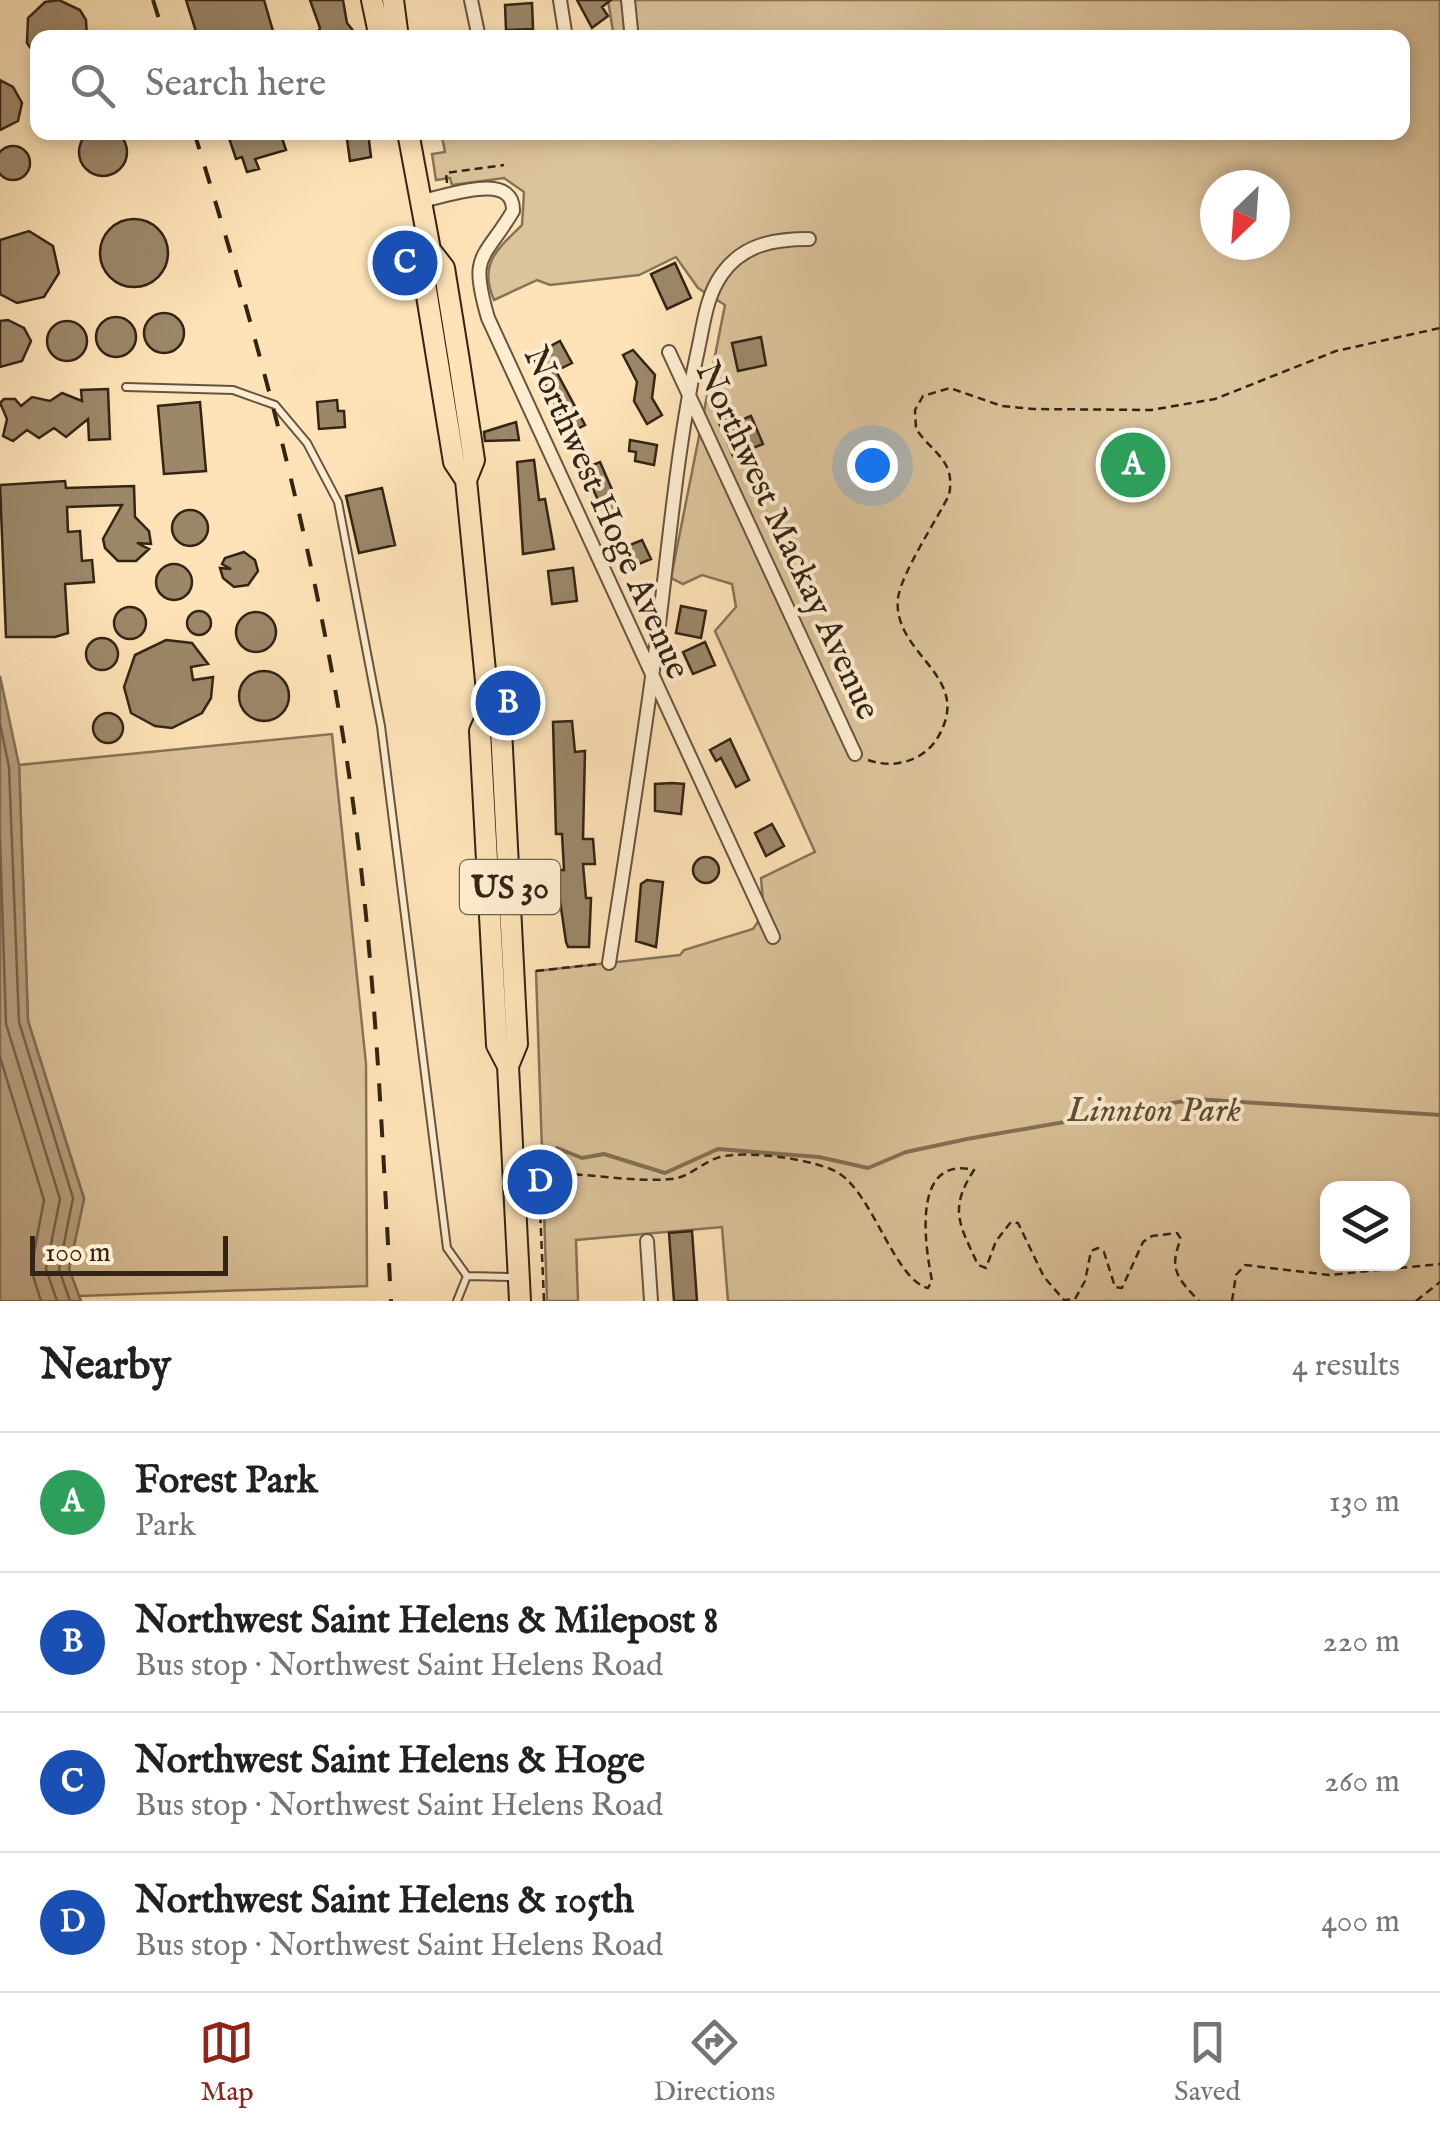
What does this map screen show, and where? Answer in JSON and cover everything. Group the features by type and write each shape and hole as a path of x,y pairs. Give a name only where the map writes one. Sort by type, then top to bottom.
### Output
{"highway":[{"path":"372,0 378,30"},
{"path":"393,0 397,30"},
{"name":"US 30","path":"410,140 430,250 444,268 465,397 474,460 466,480 489,710 500,730 517,1044 508,1066 520,1301"}],"street":[{"path":"471,0 477,30"},
{"path":"560,0 565,30"},
{"path":"628,0 631,30"},
{"name":"Northwest Hoge Avenue","path":"421,201 494,187 508,192 514,200 510,217 496,230 478,272 488,318 652,682 773,937"},
{"path":"609,963 652,682 689,390 707,306 724,271 756,246 780,239 809,239"},
{"name":"Northwest Mackay Avenue","path":"669,352 856,754"},
{"path":"647,1241 651,1301"}],"lane":[{"path":"126,388 233,390 275,406 288,416 307,443 338,502 386,763 448,1248 467,1276"},
{"path":"467,1276 519,1278"},
{"path":"458,1301 467,1276"}],"path":[{"path":"449,196 446,173 504,165"},
{"path":"856,754 890,765 909,762 938,739 948,712 938,674 909,644 899,619 902,580 949,495 952,481 943,456 916,429 915,410 923,396 950,388 1002,406 1151,410 1215,398 1336,351 1440,328"},
{"path":"536,971 609,963"},
{"path":"544,1301 540,1209 570,1174 669,1180 720,1157 737,1155 816,1162 838,1172 863,1196 898,1259 920,1286 928,1288 932,1281 926,1230 928,1190 939,1177 968,1168 974,1170 962,1190 957,1209 978,1265 986,1268 996,1241 1011,1222 1018,1223 1044,1276 1064,1300 1075,1298 1085,1281 1091,1251 1098,1248 1104,1252 1115,1287 1122,1288 1143,1242 1152,1236 1176,1233 1181,1239 1173,1256 1175,1274 1199,1301"},
{"path":"1232,1301 1236,1275 1245,1265 1318,1275 1440,1264"},
{"path":"1416,1301 1440,1282"}],"green space":[{"name":"Linnton Park","path":"608,0 1440,0 1440,1301 728,1301 722,1227 576,1240 578,1301 547,1301 536,971 680,955 684,950 753,929 764,913 761,878 815,852 715,631 736,607 732,584 702,575 683,584 671,578 725,305 698,288 676,257 639,275 550,285 537,280 494,300 488,276 490,266 498,250 522,225 524,192 504,178 452,185 450,178 436,180 432,154 445,152 443,140 1410,140 1410,30 613,30"},
{"path":"332,734 366,1064 367,1286 79,1296 69,1269 84,1198 28,1021 19,765"}],"water":[{"path":"0,676 19,765 28,1021 84,1199 69,1269 81,1301 0,1301"}],"building":[{"path":"59,0 80,10 87,30 30,30 30,47 28,18 45,2"},
{"path":"186,0 264,0 273,30 195,30"},
{"path":"310,0 343,0 347,23 353,30 320,28"},
{"path":"577,0 611,0 602,7 608,16 592,28"},
{"path":"532,3 533,29 506,30 505,5"},
{"path":"0,80 13,87 22,103 18,121 0,130"},
{"path":"83,140 125,143 125,161 112,174 94,174 81,161"},
{"path":"230,140 283,140 286,150 255,159 259,169 247,172 242,157 236,159"},
{"path":"347,140 369,140 371,157 350,161"},
{"path":"13,146 25,151 25,175 13,180 1,175 1,151"},
{"path":"134,219 158,229 168,253 158,277 134,287 110,277 100,253 110,229"},
{"path":"29,231 53,246 59,273 44,297 17,303 0,294 0,240"},
{"path":"675,263 691,298 667,309 651,274"},
{"path":"164,313 178,319 184,333 178,347 164,353 150,347 144,333 150,319"},
{"path":"116,317 130,323 136,337 130,351 116,357 102,351 96,337 102,323"},
{"path":"8,320 24,328 31,341 22,361 0,367 0,321"},
{"path":"67,321 81,327 87,341 81,355 67,361 53,355 47,341 53,327"},
{"path":"761,337 766,365 738,371 732,343"},
{"path":"560,341 572,363 556,371 585,425 569,433 532,356"},
{"path":"633,350 655,375 652,398 662,415 647,424 634,401 637,382 623,355"},
{"path":"108,389 110,439 89,440 88,419 66,437 54,428 39,438 27,430 13,441 3,436 7,419 0,403 4,399 15,399 21,406 32,397 50,401 62,393 82,401 81,390"},
{"path":"337,400 338,411 344,411 345,427 319,429 317,402"},
{"path":"200,402 206,471 164,474 158,406"},
{"path":"733,409 739,421 751,416 763,444 733,456 716,416"},
{"path":"516,422 519,440 485,441 484,432"},
{"path":"630,440 657,445 654,465 635,461 636,452 629,451"},
{"path":"534,460 539,500 545,499 554,549 523,554 517,462"},
{"path":"600,462 620,508 607,518 583,469"},
{"path":"65,481 66,488 134,486 135,517 149,531 151,544 137,543 149,549 136,561 118,561 105,548 103,539 122,505 67,507 68,532 80,531 82,561 92,560 94,582 65,584 68,633 55,637 6,637 0,485"},
{"path":"382,488 395,545 359,553 346,496"},
{"path":"190,510 203,515 208,528 203,541 190,546 177,541 172,528 177,515"},
{"path":"642,540 651,559 634,566 625,547"},
{"path":"244,552 255,560 258,571 248,585 234,587 223,578 220,568 231,569 222,564 225,558"},
{"path":"174,564 187,569 192,582 187,595 174,600 161,595 156,582 161,569"},
{"path":"573,568 577,601 552,604 548,571"},
{"path":"681,606 706,611 701,638 676,633"},
{"path":"130,607 141,612 146,623 141,634 130,639 119,634 114,623 119,612"},
{"path":"199,611 211,623 199,635 187,623"},
{"path":"256,612 270,618 276,632 270,646 256,652 242,646 236,632 242,618"},
{"path":"102,638 113,643 118,654 113,665 102,670 91,665 86,654 91,643"},
{"path":"166,640 192,643 208,664 191,667 193,680 213,677 211,698 202,713 172,728 155,726 131,713 124,687 135,655"},
{"path":"705,642 715,665 693,674 683,652"},
{"path":"264,671 282,678 289,696 282,714 264,721 246,714 239,696 246,678"},
{"path":"108,713 119,717 123,728 119,739 108,743 97,739 93,728 97,717"},
{"path":"572,721 575,752 585,751 583,839 593,839 595,864 583,864 586,898 591,898 589,947 568,947 558,887 558,870 564,870 562,834 556,834 553,722"},
{"path":"730,739 749,780 736,787 721,758 716,761 710,750"},
{"path":"655,784 684,784 681,814 655,811"},
{"path":"772,824 784,846 766,856 755,833"},
{"path":"706,857 715,861 719,870 715,879 706,883 697,879 693,870 697,861"},
{"path":"647,880 663,882 656,947 636,941 641,884"},
{"path":"692,1231 697,1301 674,1301 669,1233"}],"waterway":[{"path":"557,1148 582,1158 604,1154 665,1173 718,1149 819,1157 868,1168 906,1152 967,1139 1196,1099 1440,1115"}],"railway":[{"path":"153,0 162,30"},
{"path":"196,140 286,460 339,711 367,921 391,1301"}],"place":[{"name":"Northwest Saint Helens & Hoge","path":"405,263"},
{"name":"Forest Park","path":"1133,465"},
{"name":"Northwest Saint Helens & Milepost 8","path":"508,703"},
{"name":"Northwest Saint Helens & 105th","path":"540,1182"}]}
